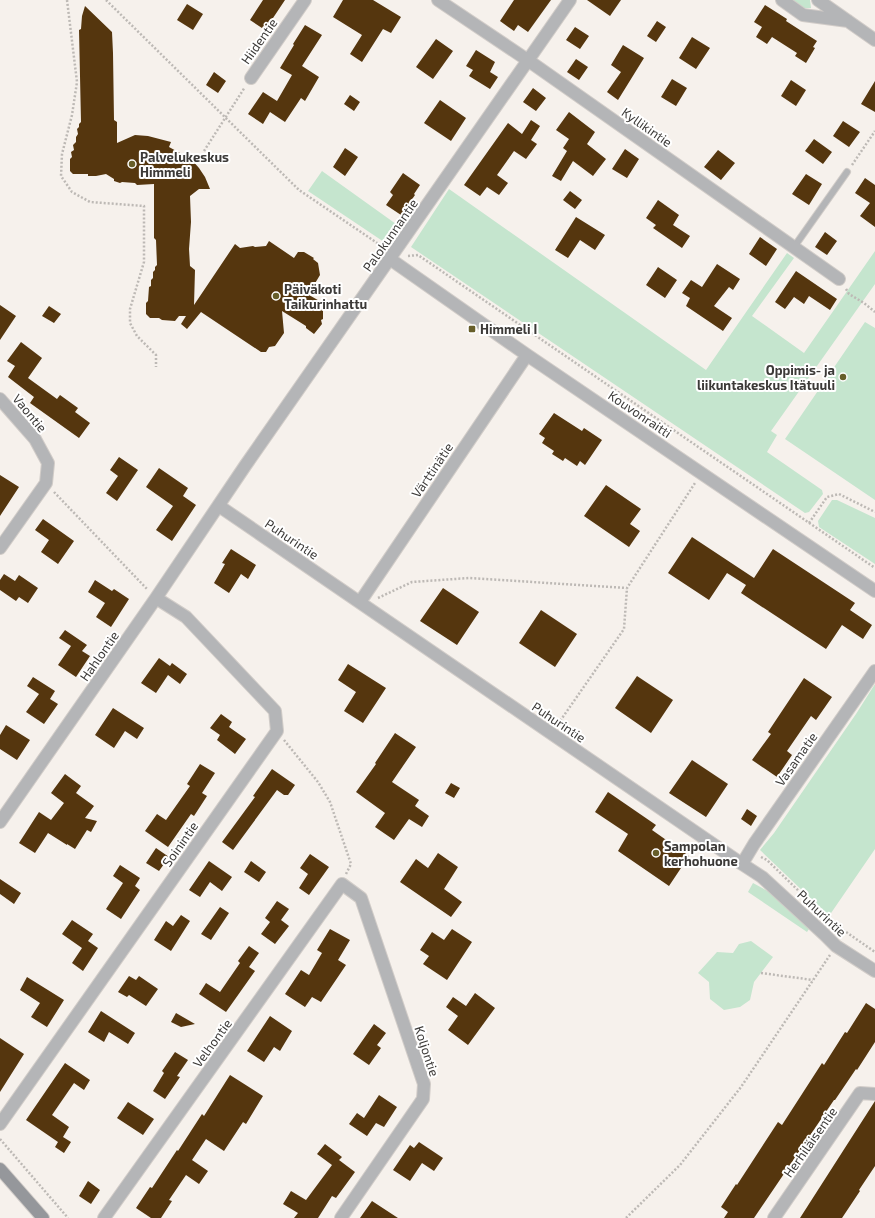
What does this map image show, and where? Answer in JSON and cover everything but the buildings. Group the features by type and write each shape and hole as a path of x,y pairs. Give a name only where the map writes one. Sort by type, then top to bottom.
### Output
{"street":[{"name":"Hiidentie","path":"251,78 305,0"},
{"name":"Kyllikintie","path":"438,0 529,61 839,279"},
{"name":"Palokunnantie","path":"219,506 245,466 529,61 570,0"},
{"path":"782,0 803,15 848,21"},
{"path":"818,0 875,40"},
{"name":"Kouvonraitti","path":"393,255 527,355 875,592"},
{"name":"Värttinätie","path":"360,602 527,355"},
{"name":"Vaontie","path":"0,399 35,439 48,463 46,483 0,548"},
{"name":"Hahlontie","path":"0,822 219,506"},
{"name":"Puhurintie","path":"219,506 762,877 836,946 875,971"},
{"path":"156,598 186,617 275,711 277,731"},
{"name":"Vasamatie","path":"742,864 759,837 875,671"},
{"name":"Soinintie","path":"0,1124 277,731"},
{"name":"Velhontie","path":"104,1218 342,884"},
{"name":"Koljontie","path":"341,1218 423,1099 424,1084 361,898 342,884"},
{"name":"Herhiläisentie","path":"774,1218 860,1093 875,1094"},
{"path":"0,1169 43,1218"}],"lane":[{"path":"794,247 847,172"}],"path":[{"path":"67,0 77,82 72,115 62,154 61,176 72,192 90,202 144,206 144,262 130,309 130,324 137,336 156,355 156,367"},
{"path":"106,0 299,190 393,255 418,255 875,568"},
{"path":"204,151 251,78"},
{"path":"847,172 875,131"},
{"path":"839,279 849,294 875,312"},
{"path":"558,725 624,629 627,588 702,473"},
{"path":"46,483 156,598"},
{"path":"809,523 828,497 838,494 875,512"},
{"path":"376,600 412,582 469,578 627,588"},
{"path":"277,731 318,782 330,802 351,864 342,884"},
{"path":"626,1218 680,1165 741,1087 846,932"},
{"path":"761,973 813,980"},
{"path":"0,1139 68,1218"}],"green space":[{"path":"790,0 810,0 811,8 801,8"},
{"path":"322,171 403,229 390,246 308,191"},
{"path":"449,189 706,370 787,253 794,258 752,316 804,353 875,251 875,284 771,431 777,435 767,452 822,490 823,494 809,512 805,513 411,247"},
{"path":"865,322 875,328 875,500 785,439"},
{"path":"832,500 837,500 875,518 875,564 819,527 818,521"},
{"path":"875,684 875,849 829,916 760,850 774,833"},
{"path":"753,883 775,895 793,911 809,929 807,932 748,892"},
{"path":"751,941 773,957 754,982 750,1000 740,1007 724,1010 710,999 709,982 698,973 717,952 733,953 739,944"}],"place":[{"name":"Palvelukeskus Himmeli","path":"132,164"},
{"name":"Päiväkoti Taikurinhattu","path":"276,296"},
{"name":"Himmeli I","path":"472,329"},
{"name":"Oppimis- ja liikuntakeskus Itätuuli","path":"843,377"},
{"name":"Sampolan kerhohuone","path":"656,853"}]}
